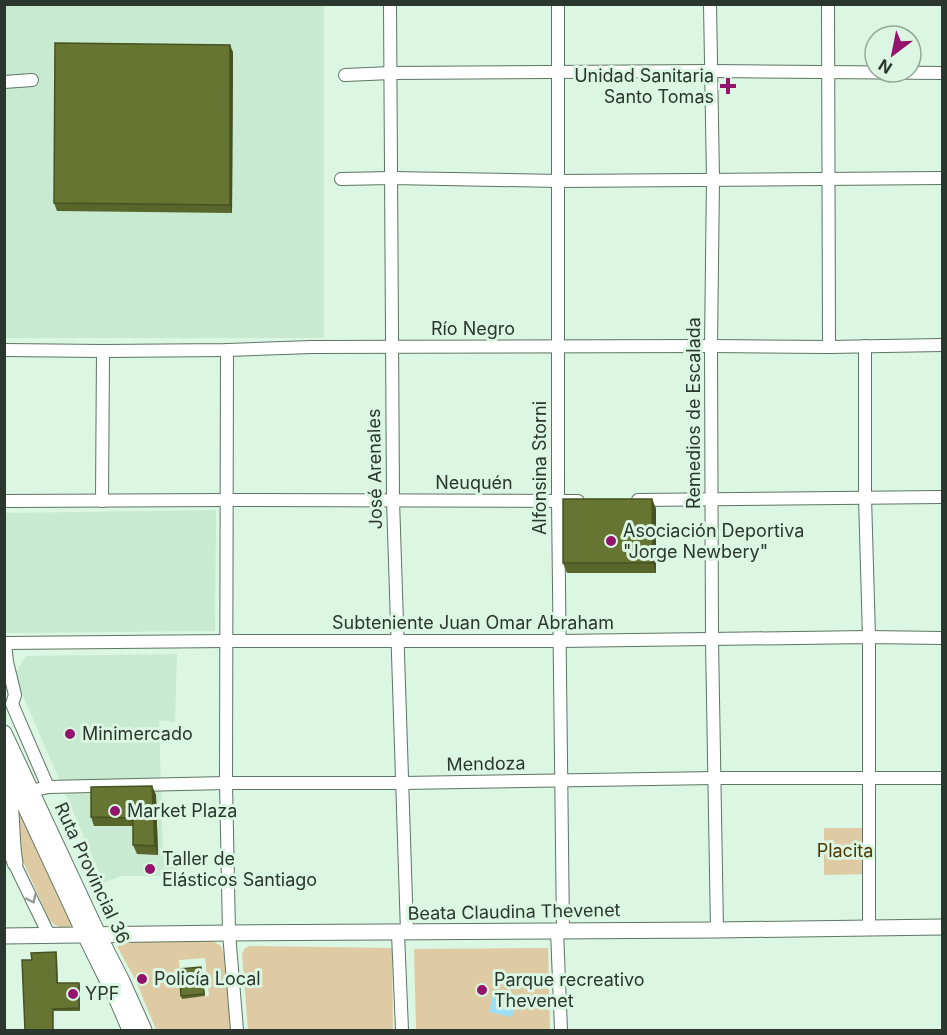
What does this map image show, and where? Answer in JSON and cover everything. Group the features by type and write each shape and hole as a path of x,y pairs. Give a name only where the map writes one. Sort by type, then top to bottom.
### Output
{"main road":[{"name":"Ruta Provincial 36","path":"4,733 92,934 130,1030"},
{"name":"Ruta Provincial 36","path":"4,761 92,934 122,981 144,1030"},
{"path":"4,777 11,802 15,863"},
{"name":"Beata Claudina Thevenet","path":"4,936 942,927"}],"street":[{"name":"José Arenales","path":"390,4 393,500 403,783 402,1030"},
{"name":"Alfonsina Storni","path":"558,4 561,1030"},
{"name":"Remedios de Escalada","path":"710,4 713,179 712,640 717,930"},
{"path":"828,4 829,347"},
{"path":"345,75 711,70 942,73"},
{"path":"4,82 32,80"},
{"path":"341,179 559,181 942,178"},
{"name":"Río Negro","path":"4,350 942,345"},
{"path":"865,346 865,497 869,637 869,927"},
{"path":"227,350 226,783 229,933 237,1030"},
{"path":"102,501 103,351"},
{"path":"629,500 942,496"},
{"name":"Neuquén","path":"4,501 594,501"},
{"name":"Subteniente Juan Omar Abraham","path":"5,644 942,638"},
{"path":"5,644 15,695 12,704 48,787"},
{"name":"Mendoza","path":"31,791 48,787 226,783 942,778"},
{"path":"4,842 49,935"}],"shaded area":[{"path":"5,5 324,5 324,338 5,338"},
{"path":"216,510 215,631 5,633 5,513"},
{"path":"177,654 175,722 159,720 163,856 177,856 178,876 121,876 104,883 14,675 26,656"}],"green space":[{"path":"17,810 72,922 71,926 59,927 49,919 20,855"},
{"name":"Placita","path":"824,828 865,828 866,874 824,875"},
{"path":"213,941 221,946 225,957 232,1030 156,1030 136,981 118,948 120,942","holes":["205,958 209,996 182,998 179,960"]},
{"path":"250,946 392,948 393,1030 248,1030 242,954 245,948"},
{"name":"Parque recreativo Thevenet","path":"548,948 550,1030 416,1030 414,949"}],"water":[{"path":"494,990 517,995 512,1017 489,1012"}],"building":[{"path":"55,43 230,45 230,205 54,203"},
{"name":"Asociación Deportiva \"Jorge Newbery\"","path":"563,499 652,499 653,563 563,563"},
{"path":"152,786 155,846 133,845 133,818 91,817 91,787"},
{"path":"56,952 57,983 79,983 79,1008 53,1009 53,1030 25,1030 22,960 32,960 31,953"},
{"path":"201,967 204,994 181,996 179,969"}],"place":[{"name":"Unidad Sanitaria Santo Tomas","path":"728,86"},
{"name":"Asociación Deportiva \"Jorge Newbery\"","path":"611,541"},
{"name":"Minimercado","path":"70,734"},
{"name":"Market Plaza","path":"115,811"},
{"name":"Taller de Elásticos Santiago","path":"150,869"},
{"name":"Policía Local","path":"142,979"},
{"name":"Parque recreativo Thevenet","path":"482,990"},
{"name":"YPF","path":"73,994"}]}
